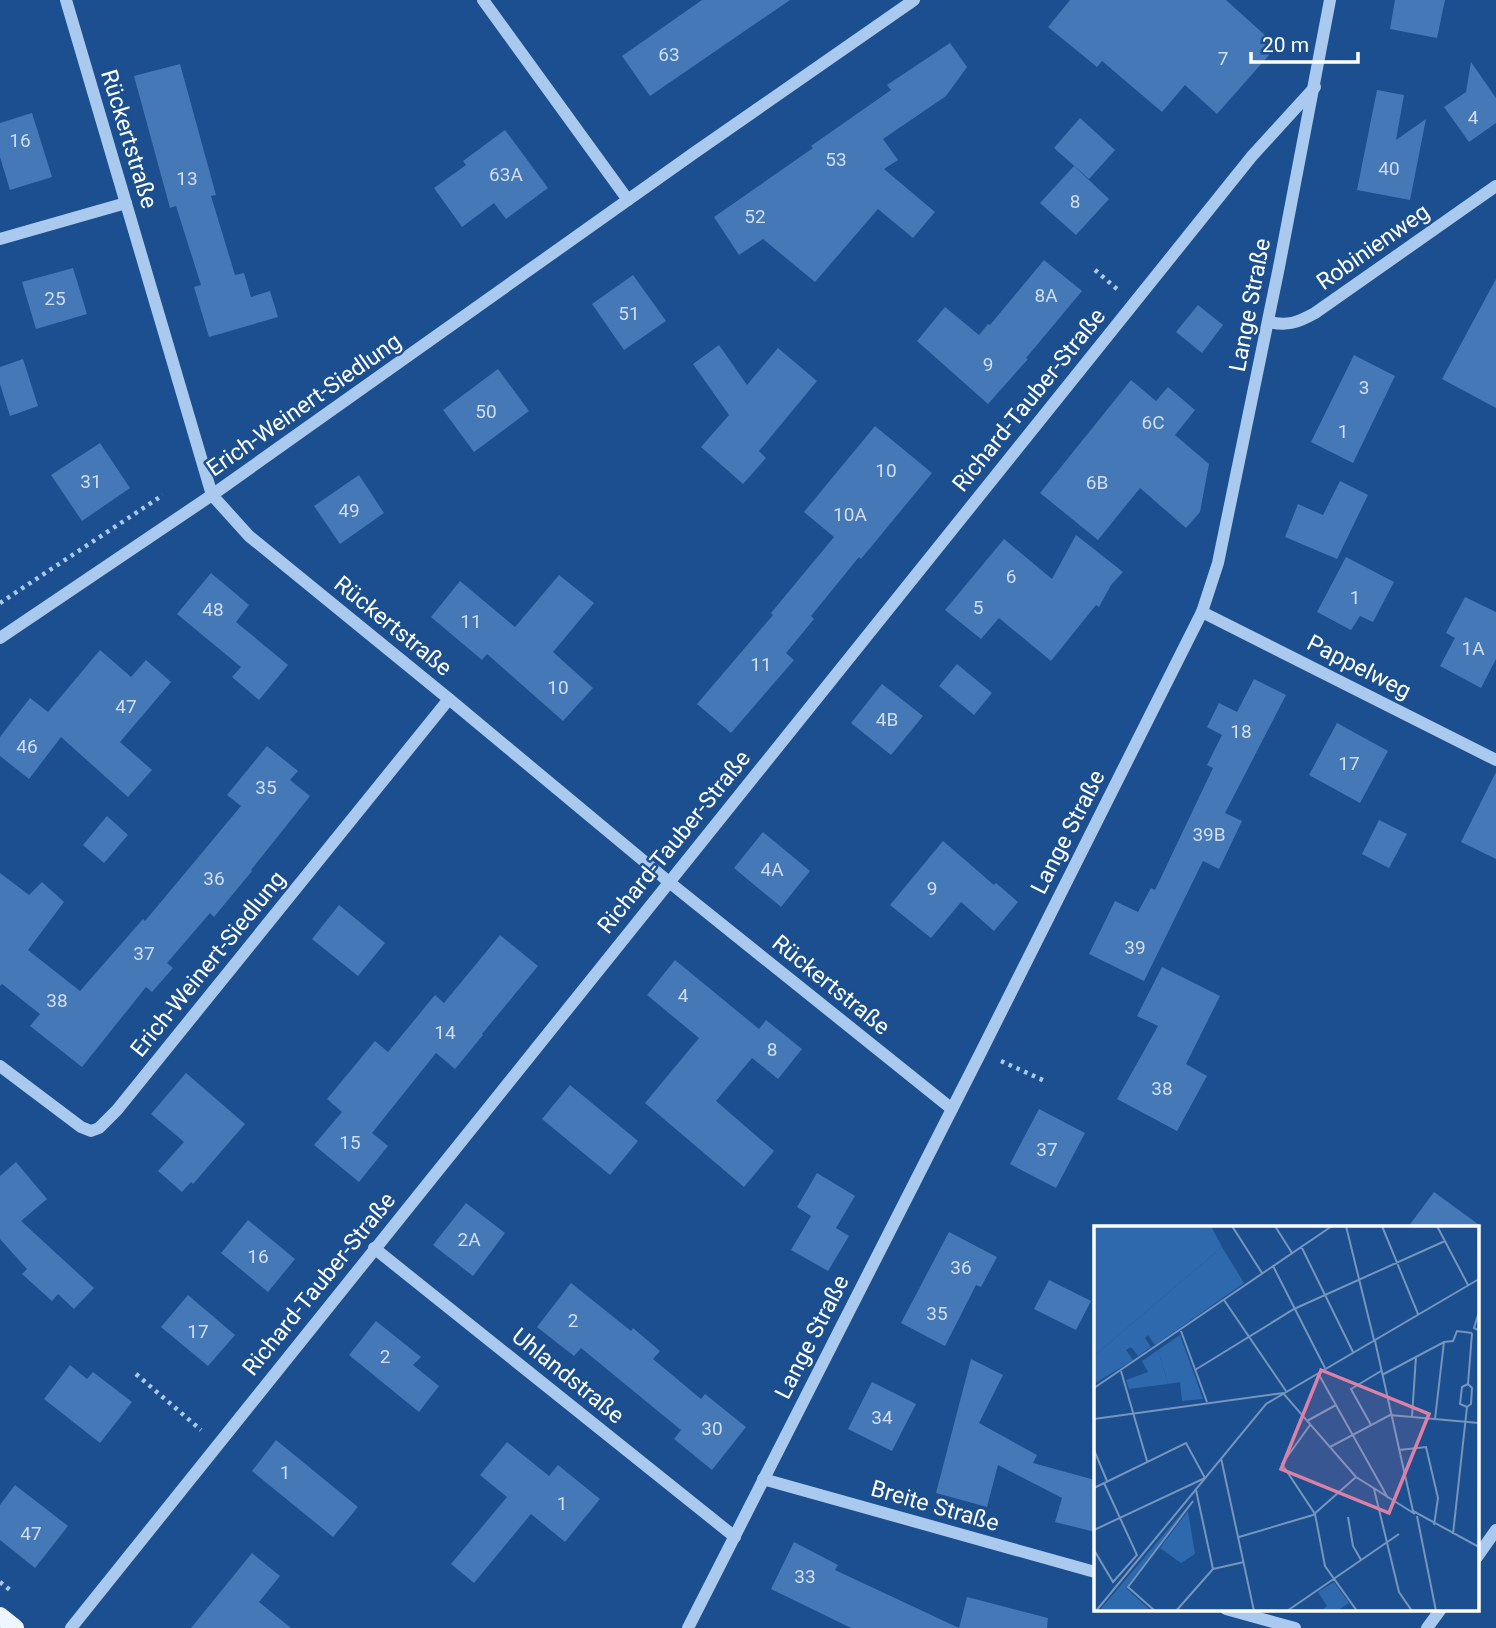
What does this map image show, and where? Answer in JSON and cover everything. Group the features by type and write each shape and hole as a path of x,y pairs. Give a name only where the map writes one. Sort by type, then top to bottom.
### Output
{"main road":[{"path":"0,1616 15,1628"}],"street":[{"name":"Rückertstraße","path":"66,0 212,495 249,536 669,882 952,1109"},
{"path":"483,0 628,200"},
{"name":"Erich-Weinert-Siedlung","path":"0,638 212,495 914,0"},
{"name":"Lange Straße","path":"688,1628 982,1052 1202,612 1219,563 1315,87 1330,0"},
{"name":"Richard-Tauber-Straße","path":"71,1628 1252,156 1315,87"},
{"name":"Robinienweg","path":"1268,322 1284,325 1315,313 1496,186"},
{"path":"0,239 126,203"},
{"name":"Pappelweg","path":"1202,612 1496,760"},
{"name":"Erich-Weinert-Siedlung","path":"0,1066 82,1127 91,1131 99,1128 117,1110 449,699"},
{"name":"Uhlandstraße","path":"374,1248 735,1537"},
{"name":"Breite Straße","path":"762,1479 1094,1572"},
{"path":"1478,1557 1496,1530"},
{"path":"1230,1610 1295,1628"},
{"path":"1427,1628 1440,1610"}],"path":[{"path":"982,1052 1047,1082"},
{"path":"136,1374 218,1445"}],"building":[{"path":"702,0 790,0 650,96 622,56"},
{"path":"1070,0 1226,0 1277,46 1217,114 1185,85 1162,112 1102,61 1097,67 1048,27"},
{"path":"1395,0 1445,0 1437,38 1390,29"},
{"path":"950,43 967,67 946,96 883,139 898,160 884,169 935,212 913,238 878,209 815,282 763,239 739,255 714,217 891,90 887,85"},
{"path":"1471,62 1496,98 1496,123 1469,142 1444,107 1466,92"},
{"path":"180,64 216,195 211,196 235,275 244,273 251,297 270,291 278,317 209,337 194,287 201,285 176,206 170,208 134,76"},
{"path":"1377,90 1404,95 1396,140 1426,119 1410,200 1357,190"},
{"path":"32,113 52,177 10,190 0,157 0,123"},
{"path":"1080,118 1115,150 1089,179 1054,148"},
{"path":"505,130 548,188 506,219 494,203 462,227 434,188 466,165 463,161"},
{"path":"1074,166 1109,199 1076,235 1040,203"},
{"path":"1044,260 1082,291 988,404 917,341 945,307 979,335"},
{"path":"73,268 87,314 36,329 22,282"},
{"path":"633,275 666,321 624,350 592,304"},
{"path":"1496,279 1496,408 1442,379"},
{"path":"1198,305 1223,325 1202,353 1176,332"},
{"path":"719,345 747,385 778,348 817,381 759,451 766,458 743,484 701,447 729,415 693,364"},
{"path":"1354,355 1395,376 1353,463 1311,442"},
{"path":"23,359 38,406 10,416 0,384 0,367"},
{"path":"498,369 529,411 474,452 443,410"},
{"path":"1131,380 1156,401 1168,387 1195,410 1175,435 1209,464 1200,512 1186,528 1140,488 1098,540 1040,493"},
{"path":"875,426 932,473 811,616 814,619 786,653 794,660 731,733 697,704 773,615 771,613 834,537 804,512"},
{"path":"100,443 130,488 82,521 51,475"},
{"path":"359,475 384,513 340,544 314,506"},
{"path":"1340,481 1368,495 1337,559 1285,537 1298,504 1323,515"},
{"path":"1076,535 1123,572 1111,585 1099,607 1096,605 1051,661 999,618 981,639 945,610 1004,539 1052,579"},
{"path":"1346,557 1394,582 1373,622 1360,616 1351,630 1317,612"},
{"path":"211,573 249,605 236,622 288,665 259,700 232,677 241,667 177,614"},
{"path":"559,575 594,603 553,652 593,688 563,721 487,654 482,660 431,617 460,581 515,627"},
{"path":"1465,597 1496,612 1496,659 1481,688 1440,666 1455,638 1446,633"},
{"path":"100,650 131,677 146,660 171,682 120,742 152,770 128,797 61,737 29,779 0,756 0,737 30,698 48,712"},
{"path":"957,664 992,693 974,715 939,686"},
{"path":"1254,679 1286,695 1225,813 1242,821 1219,869 1203,861 1144,981 1089,954 1115,901 1138,912 1151,888 1155,890 1213,768 1207,765 1222,735 1207,727 1219,703 1237,712"},
{"path":"882,684 923,716 891,755 851,723"},
{"path":"1337,723 1388,751 1360,803 1309,775"},
{"path":"267,746 298,771 290,780 310,796 214,917 210,913 167,963 173,968 152,992 146,987 82,1067 30,1026 40,1014 2,984 0,986 0,873 29,895 42,882 64,902 28,950 80,991 143,919 145,921 241,806 227,795"},
{"path":"1496,772 1496,859 1461,842"},
{"path":"107,816 128,835 104,863 83,845"},
{"path":"1379,820 1407,834 1389,868 1362,854"},
{"path":"763,832 810,871 781,907 734,868"},
{"path":"943,841 1018,902 994,931 961,902 931,938 890,905"},
{"path":"339,905 385,943 358,976 312,939"},
{"path":"500,935 538,966 455,1069 436,1053 372,1133 388,1146 359,1182 314,1145 342,1112 327,1099 375,1041 388,1052 435,995 444,1003"},
{"path":"675,960 759,1029 766,1020 802,1049 778,1079 752,1058 716,1101 774,1151 744,1187 645,1103 699,1038 647,995"},
{"path":"1162,967 1220,996 1186,1064 1207,1076 1177,1131 1117,1099 1158,1026 1137,1016"},
{"path":"186,1073 245,1124 193,1184 191,1182 182,1192 158,1171 184,1142 151,1114"},
{"path":"570,1085 638,1141 610,1175 542,1119"},
{"path":"1039,1109 1085,1133 1056,1188 1010,1164"},
{"path":"16,1162 47,1199 21,1221 94,1288 74,1309 58,1294 52,1301 22,1274 27,1269 0,1239 0,1176"},
{"path":"817,1173 855,1196 836,1228 849,1236 828,1271 791,1250 811,1216 797,1207"},
{"path":"1434,1192 1482,1227 1478,1226 1409,1226"},
{"path":"466,1203 505,1233 473,1276 433,1245"},
{"path":"248,1220 295,1259 268,1292 221,1253"},
{"path":"949,1232 997,1257 981,1287 976,1285 945,1346 901,1323"},
{"path":"1049,1280 1091,1301 1076,1330 1034,1309"},
{"path":"571,1283 660,1351 653,1359 701,1399 705,1394 746,1427 712,1470 674,1439 681,1430 581,1348 574,1356 537,1327"},
{"path":"188,1295 235,1335 208,1366 161,1327"},
{"path":"376,1321 421,1357 413,1365 439,1386 419,1412 349,1355"},
{"path":"971,1359 1003,1375 979,1423 1037,1455 1033,1463 1094,1480 1094,1532 1055,1522 1062,1498 998,1465 987,1507 936,1493"},
{"path":"70,1365 87,1379 93,1372 132,1402 100,1443 44,1399"},
{"path":"872,1382 916,1404 892,1451 848,1429"},
{"path":"276,1440 358,1507 333,1537 252,1471"},
{"path":"507,1442 549,1476 558,1465 600,1499 565,1542 531,1514 474,1583 451,1564 507,1497 480,1475"},
{"path":"15,1485 68,1526 35,1568 0,1540 0,1505"},
{"path":"794,1542 838,1565 835,1570 959,1628 851,1628 771,1589"},
{"path":"252,1553 280,1576 259,1602 291,1628 191,1628"},
{"path":"967,1597 1048,1618 1047,1628 959,1628"}]}
